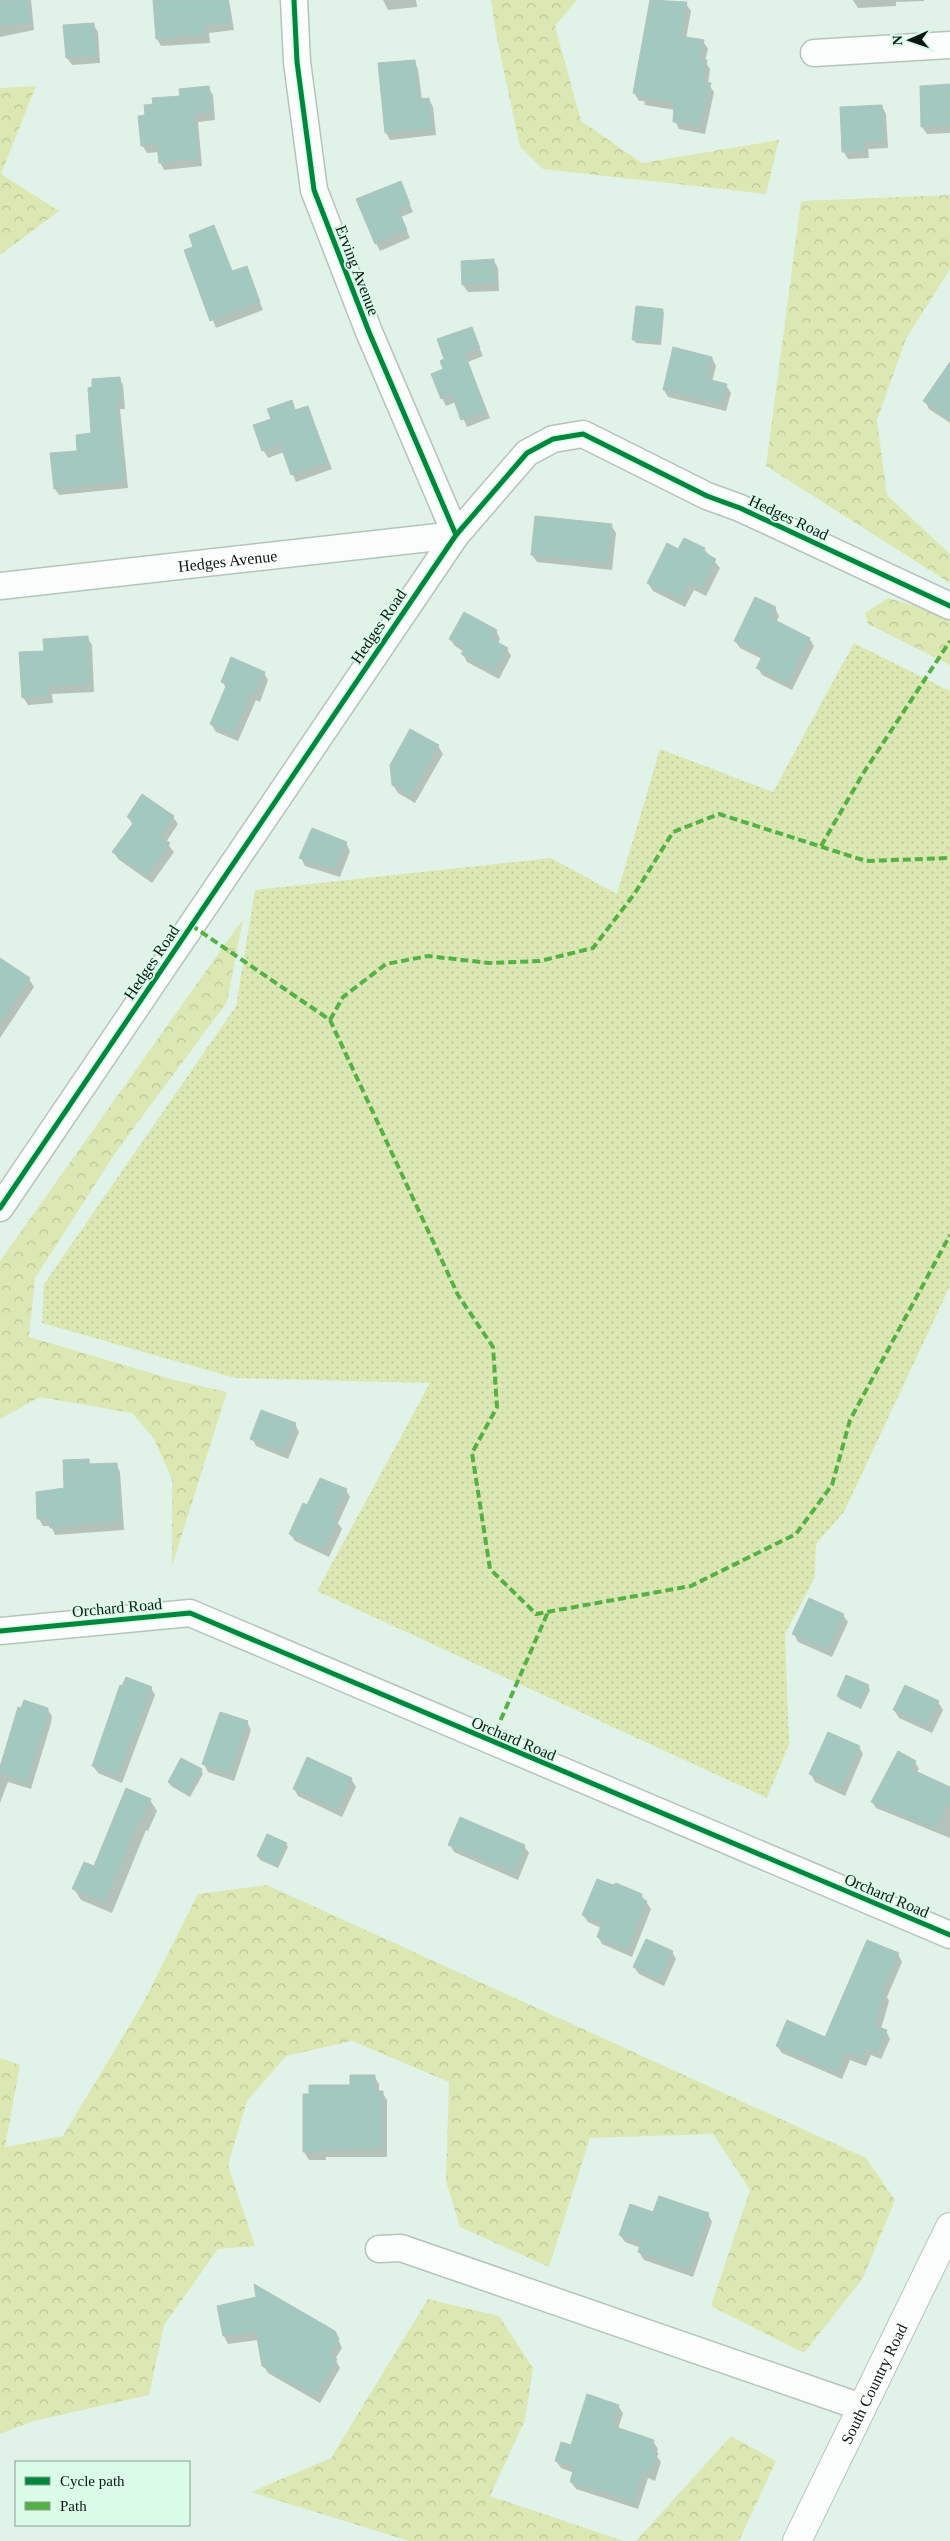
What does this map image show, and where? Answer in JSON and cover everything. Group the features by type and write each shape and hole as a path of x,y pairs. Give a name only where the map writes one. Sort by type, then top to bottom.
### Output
{"main road":[{"name":"South Country Road","path":"797,2541 950,2227"}],"street":[{"name":"Erving Avenue","path":"294,0 297,62 314,190 369,332 456,534"},
{"path":"814,53 950,44"},
{"name":"Hedges Road","path":"0,1208 456,534 527,453 553,440 583,434 707,496 740,508 950,606"},
{"name":"Hedges Avenue","path":"0,586 456,534"},
{"name":"Orchard Road","path":"0,1631 190,1613 950,1936"},
{"path":"379,2249 400,2248 861,2407"}],"green space":[{"path":"491,0 577,0 555,26 581,121 642,163 779,140 766,194 543,169 520,147 496,34"},
{"path":"36,86 1,174 59,211 0,255 0,88"},
{"path":"950,195 950,269 906,339 877,420 887,495 950,554 950,583 766,466 801,201"},
{"path":"888,598 932,611 950,619 950,665 868,624 865,613"},
{"path":"854,643 950,691 950,1286 844,1512 816,1544 815,1577 785,1634 789,1744 767,1798 317,1591 430,1383 235,1378 42,1323 44,1284 236,1006 255,890 551,858 617,894 660,749 773,792"},
{"path":"243,919 227,1002 116,1152 35,1278 29,1337 175,1380 227,1392 172,1566 172,1479 154,1439 132,1413 40,1397 0,1419 0,1261"},
{"path":"267,1885 866,2158 895,2200 863,2278 804,2353 711,2306 750,2190 713,2134 590,2138 549,2267 460,2227 446,2181 449,2082 352,2041 286,2056 247,2101 228,2165 255,2246 218,2249 164,2325 149,2395 34,2421 0,2434 0,2058 20,2065 5,2147 63,2136 143,2003 198,1894"},
{"path":"428,2299 499,2316 533,2368 525,2420 490,2496 624,2541 409,2541 251,2492 331,2458"},
{"path":"731,2436 776,2461 739,2541 636,2541"}],"building":[{"path":"0,0 28,0 31,23 0,26"},
{"path":"153,0 228,0 230,23 205,25 206,35 156,39"},
{"path":"650,0 687,2 681,36 704,40 700,59 707,60 703,82 711,83 700,126 673,122 674,103 640,97 640,94 633,93"},
{"path":"94,23 97,56 66,58 63,25"},
{"path":"415,60 419,99 429,98 432,128 385,133 378,63"},
{"path":"950,84 950,126 921,127 920,86"},
{"path":"209,86 212,113 195,114 199,159 159,163 157,144 141,146 138,116 145,115 144,105 153,104 152,98 180,96 179,89"},
{"path":"882,105 884,141 865,142 865,151 842,152 840,107"},
{"path":"401,181 410,204 398,209 407,230 375,244 356,199"},
{"path":"214,225 232,271 247,266 260,302 210,321 184,250 193,247 189,235"},
{"path":"494,259 496,283 462,285 461,261"},
{"path":"636,306 663,309 660,342 632,340"},
{"path":"472,327 480,348 465,354 486,411 461,420 452,395 441,399 431,374 443,369 440,361 444,359 437,339"},
{"path":"673,347 712,357 707,379 727,384 722,404 663,390"},
{"path":"950,362 950,419 923,401"},
{"path":"120,377 122,402 117,403 125,481 54,489 50,453 77,451 76,435 91,433 88,388 92,387 92,379"},
{"path":"292,400 295,410 308,406 328,462 291,475 280,444 262,451 253,425 271,419 267,409"},
{"path":"535,516 612,524 608,563 531,555"},
{"path":"684,538 705,548 703,552 716,559 702,589 690,583 681,600 647,583 667,543 678,549"},
{"path":"755,597 776,607 771,618 810,638 788,683 756,668 763,655 734,641"},
{"path":"464,612 497,630 492,639 508,648 494,672 461,654 465,648 449,639"},
{"path":"88,636 91,684 48,687 49,696 22,698 19,652 44,651 43,639"},
{"path":"231,657 265,672 255,695 252,693 234,734 210,724 227,684 221,682"},
{"path":"410,729 439,745 411,796 392,785 390,765"},
{"path":"142,794 174,816 160,836 170,843 147,876 112,852 134,822 127,817"},
{"path":"312,828 347,842 335,870 299,858"},
{"path":"0,958 30,978 0,1024"},
{"path":"261,1410 296,1423 284,1452 250,1439"},
{"path":"89,1459 89,1464 117,1463 121,1522 50,1528 49,1519 37,1519 36,1492 64,1488 63,1460"},
{"path":"320,1478 347,1489 333,1518 338,1520 324,1550 289,1534 303,1503 307,1505"},
{"path":"809,1598 844,1614 828,1650 792,1634"},
{"path":"846,1675 869,1685 859,1706 837,1696"},
{"path":"126,1677 152,1687 118,1776 92,1766 120,1685 122,1686"},
{"path":"905,1685 939,1701 928,1726 893,1710"},
{"path":"24,1700 48,1708 48,1716 27,1783 0,1774 0,1767 18,1707 21,1708"},
{"path":"220,1712 248,1721 230,1774 202,1764"},
{"path":"828,1732 860,1746 841,1789 809,1774"},
{"path":"898,1751 916,1761 911,1769 950,1787 950,1798 936,1829 871,1802"},
{"path":"307,1757 352,1778 338,1810 293,1789"},
{"path":"181,1758 202,1769 188,1794 168,1782"},
{"path":"126,1788 151,1799 142,1820 140,1819 105,1902 72,1889 84,1862 94,1866"},
{"path":"460,1817 525,1845 514,1873 448,1845"},
{"path":"267,1834 287,1843 276,1865 257,1856"},
{"path":"597,1879 613,1885 616,1883 642,1894 641,1898 647,1901 627,1950 597,1937 602,1923 582,1915"},
{"path":"646,1939 673,1951 660,1979 633,1967"},
{"path":"867,1940 899,1953 882,1992 885,1992 875,2026 887,2030 877,2052 867,2048 862,2059 846,2053 837,2072 776,2046 787,2020 825,2037"},
{"path":"350,2075 375,2075 375,2091 383,2091 383,2149 303,2152 303,2094 309,2094 309,2085 350,2085"},
{"path":"659,2196 709,2213 689,2270 638,2252 641,2242 619,2235 630,2204 653,2212"},
{"path":"254,2284 335,2331 339,2339 329,2355 337,2359 316,2396 262,2366 256,2332 223,2336 217,2306 256,2297"},
{"path":"587,2394 619,2405 613,2426 654,2440 651,2451 658,2453 651,2473 643,2471 633,2502 570,2482 574,2467 555,2461 561,2442 571,2445"}],"marked path":[{"path":"821,846 864,772 950,641"},
{"path":"330,1020 343,997 386,964 428,956 489,963 540,961 593,948 635,893 673,832 719,814 866,861 950,858"},
{"path":"191,925 330,1020 458,1295 493,1347 497,1407 472,1453 490,1569 536,1614 691,1586 796,1534 832,1485 850,1420 950,1235"},
{"path":"491,1742 548,1612"}],"cycle path":[{"path":"294,0 297,62 314,190 369,332 456,535"},
{"path":"0,1208 456,535 527,453 553,439 583,434 707,496 740,508 950,606"},
{"path":"0,1631 190,1613 950,1935"}]}
